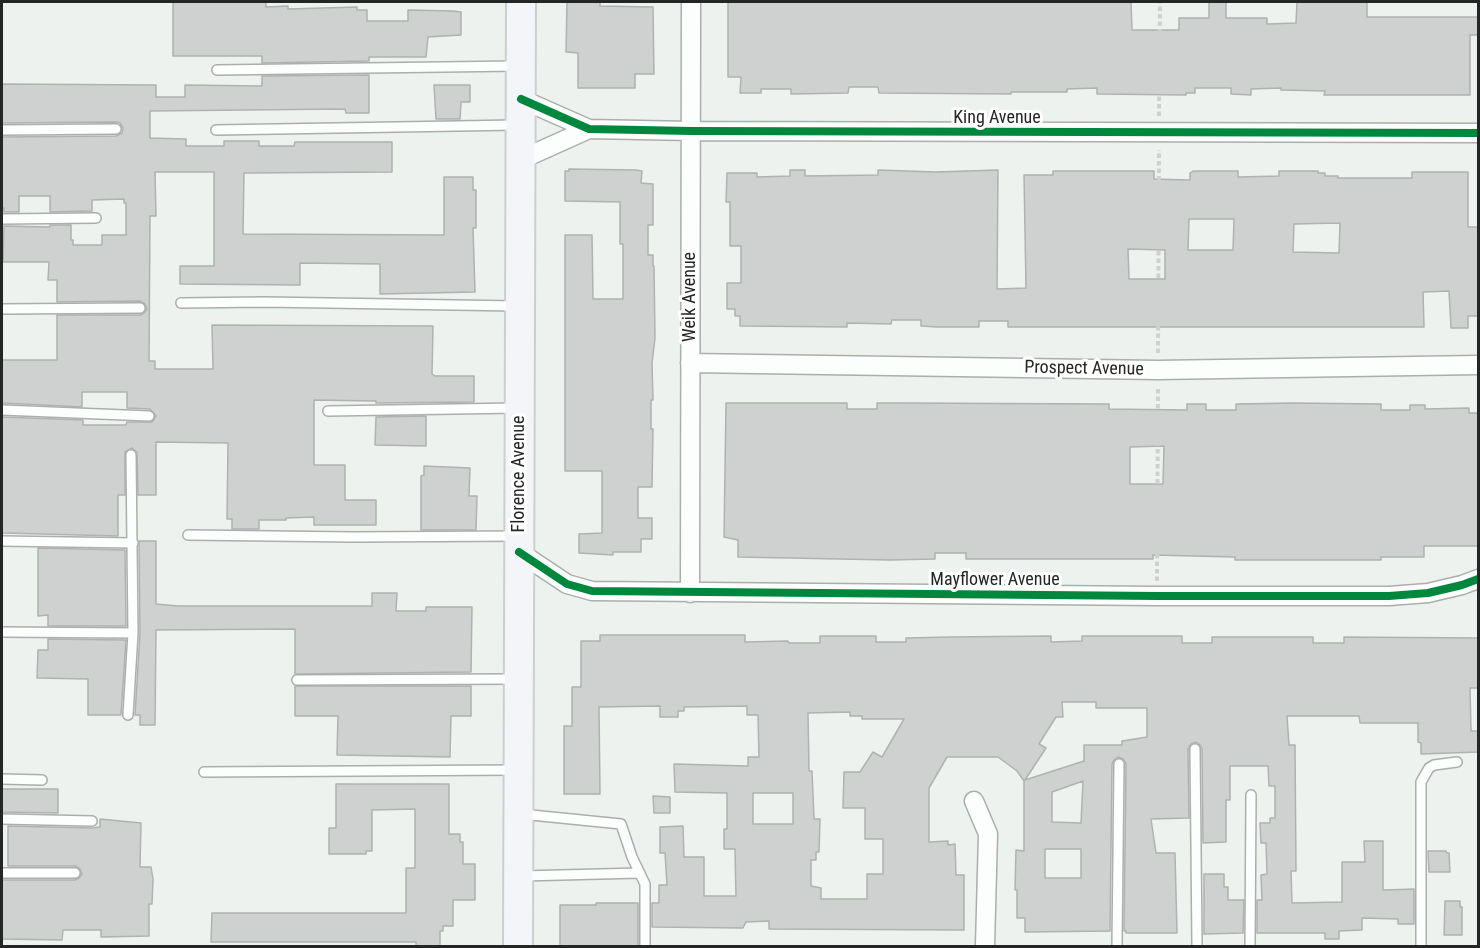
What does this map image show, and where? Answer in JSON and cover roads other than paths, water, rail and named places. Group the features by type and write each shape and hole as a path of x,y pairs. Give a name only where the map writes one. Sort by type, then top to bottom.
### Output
{"main road":[{"name":"Florence Avenue","path":"518,946 521,2"}],"street":[{"name":"Weik Avenue","path":"690,593 691,2"},
{"name":"King Avenue","path":"520,112 589,129 691,132 1479,133"},
{"name":"King Avenue","path":"520,160 589,129"},
{"name":"Prospect Avenue","path":"690,363 1158,370 1479,365"},
{"name":"Mayflower Avenue","path":"519,544 567,584 592,591 1389,596 1428,593 1479,579"},
{"path":"974,801 987,834 985,946"}],"lane":[{"path":"217,70 521,66"},
{"path":"216,130 520,112"},
{"path":"2,130 116,129"},
{"path":"2,219 96,218"},
{"path":"181,303 520,306"},
{"path":"2,309 140,308"},
{"path":"328,411 520,408"},
{"path":"2,410 149,416"},
{"path":"128,715 133,633 131,455"},
{"path":"188,535 354,537 519,544"},
{"path":"2,541 133,543"},
{"path":"2,632 133,633"},
{"path":"297,680 519,679"},
{"path":"1195,749 1197,946"},
{"path":"1421,946 1421,782 1429,768 1434,765 1457,762"},
{"path":"1117,946 1119,764"},
{"path":"204,772 519,770"},
{"path":"2,780 42,780"},
{"path":"1250,946 1251,795"},
{"path":"518,814 621,824 645,884 645,946"},
{"path":"2,819 92,821"},
{"path":"2,873 75,873"},
{"path":"518,876 640,873"}]}
